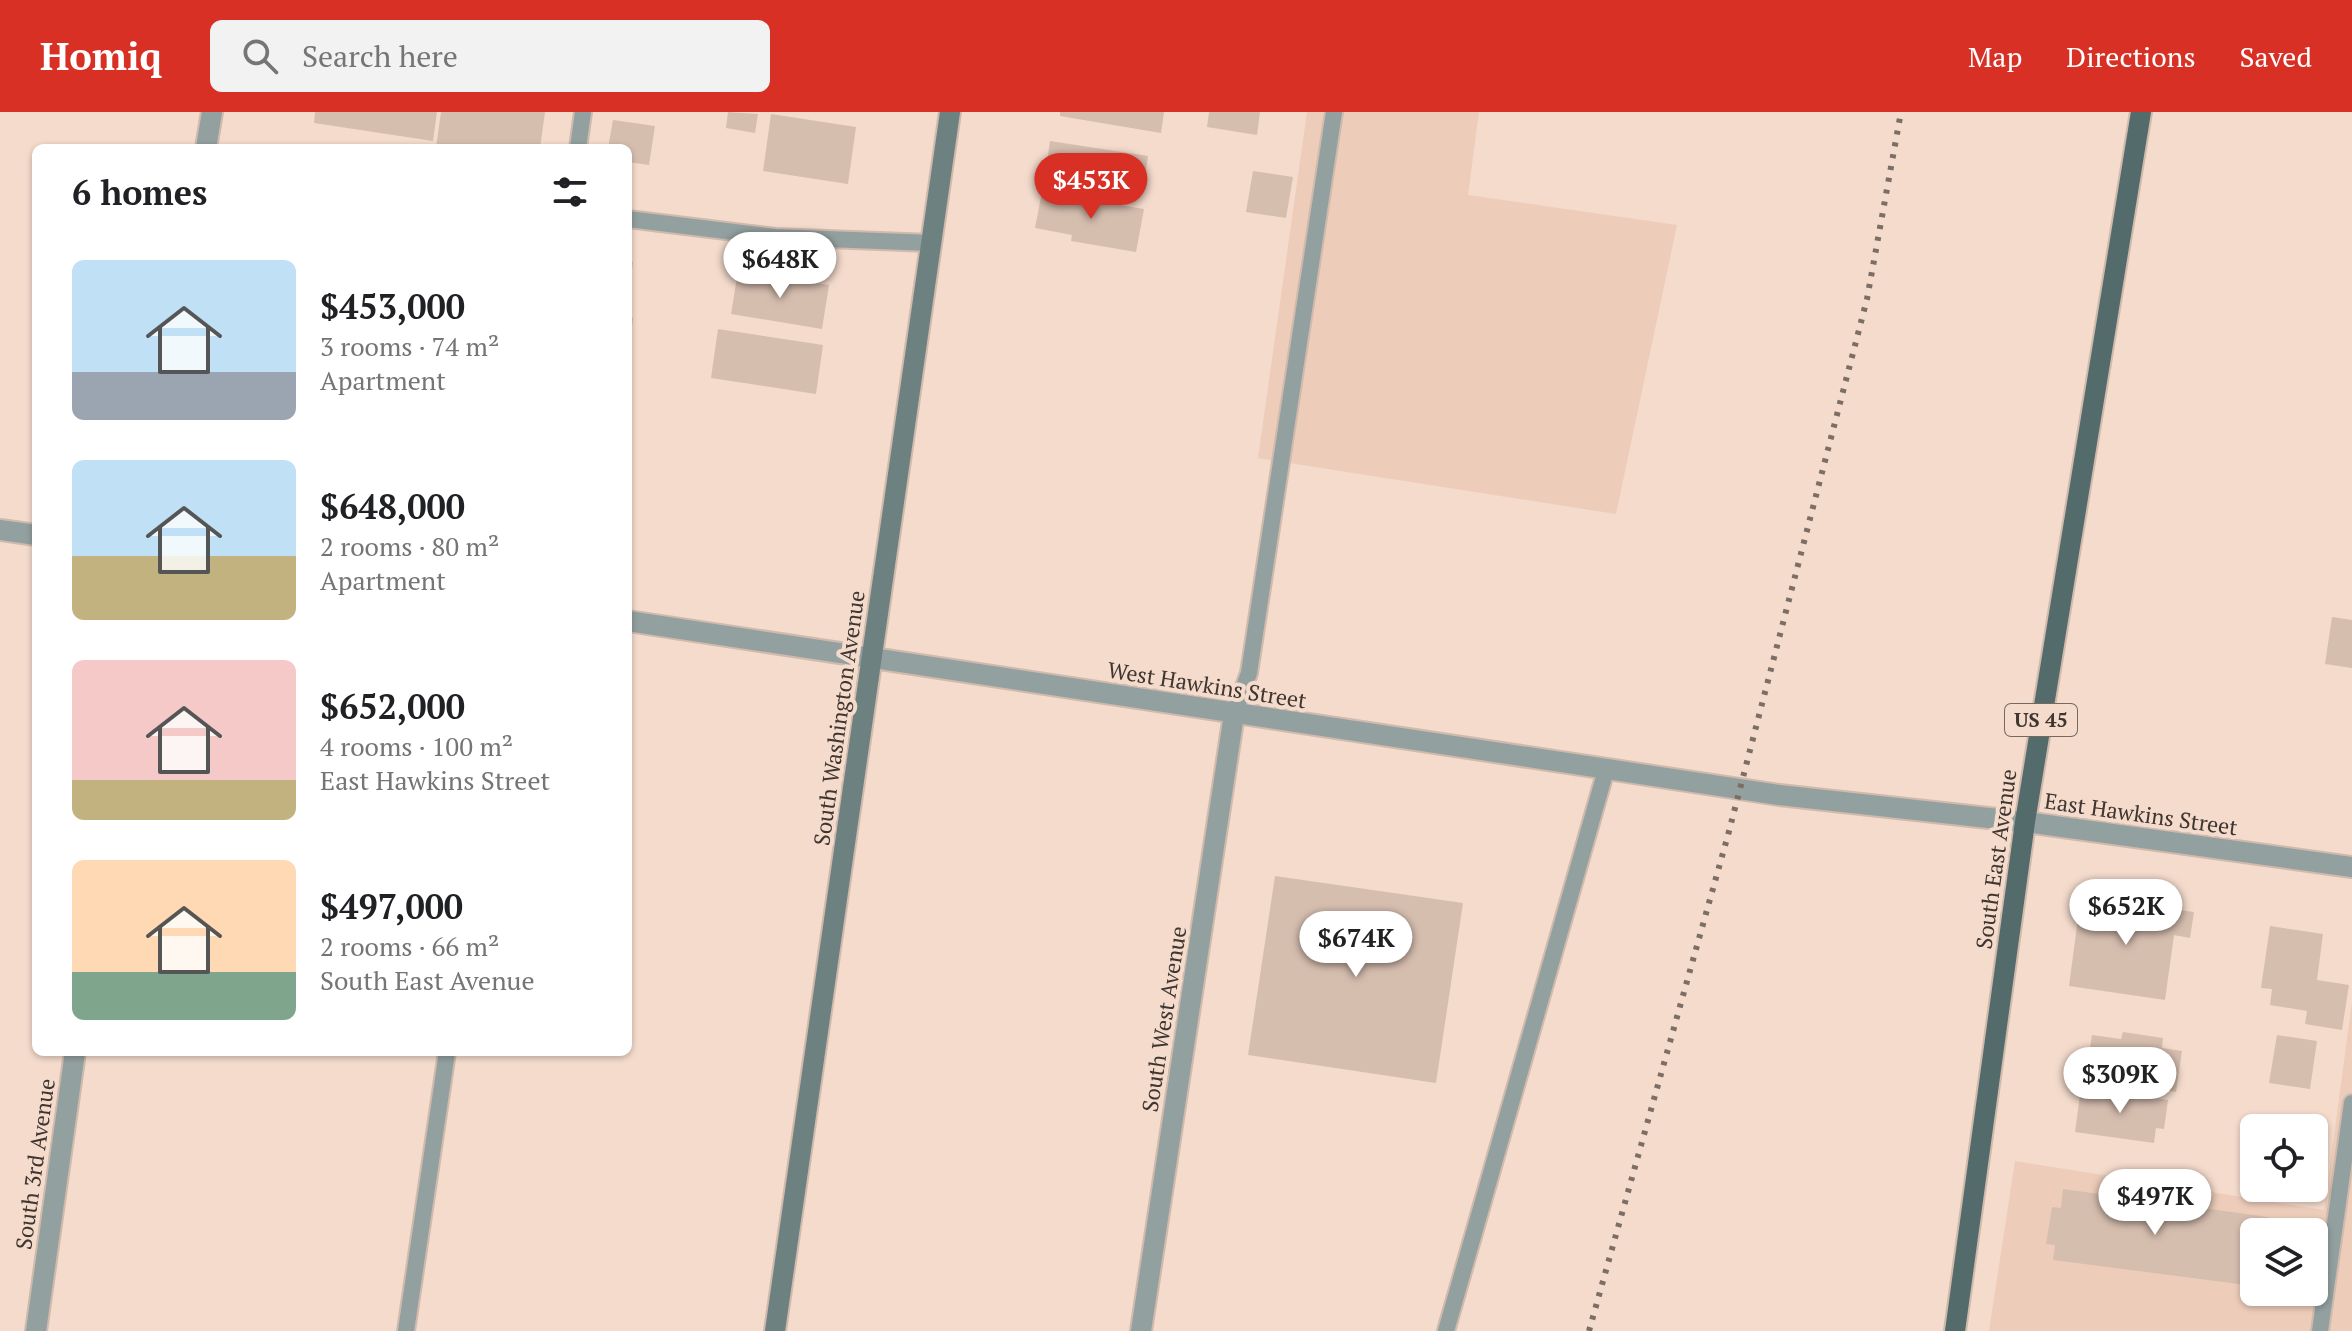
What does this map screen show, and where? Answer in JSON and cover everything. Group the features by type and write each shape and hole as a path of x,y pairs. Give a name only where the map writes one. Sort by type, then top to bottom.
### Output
{"main road":[{"name":"South Washington Avenue","path":"775,1331 950,112"},
{"name":"South East Avenue","path":"1955,1331 2025,822 2141,112"}],"street":[{"path":"207,144 212,112"},
{"path":"0,530 32,534"},
{"name":"West Hawkins Street","path":"632,622 1779,795"},
{"name":"South West Avenue","path":"1141,1331 1234,714"},
{"name":"East Hawkins Street","path":"1779,795 2025,822 2352,867"},
{"name":"South 3rd Avenue","path":"36,1331 74,1056"}],"lane":[{"path":"579,144 583,112"},
{"path":"1234,714 1249,673 1334,112"},
{"path":"632,219 775,237 931,243"},
{"path":"1446,1331 1606,770"},
{"path":"406,1331 446,1056"},
{"path":"2320,1331 2352,1103"}],"shaded area":[{"path":"1307,112 1479,112 1468,195 1677,225 1616,514 1258,458"},
{"path":"2352,1002 2352,1331 1989,1331 2015,1161 2240,1197 2240,1202 2274,1202 2324,1210 2325,1202 2328,1202 2328,1180"}],"building":[{"path":"315,112 437,112 433,141 314,123"},
{"path":"441,112 545,112 541,144 437,144"},
{"path":"728,112 758,114 755,133 726,128"},
{"path":"1060,112 1164,112 1161,133 1060,116"},
{"path":"1209,112 1260,112 1257,135 1207,127"},
{"path":"771,114 856,127 848,184 763,171"},
{"path":"613,120 655,126 649,165 632,163 632,144 609,144"},
{"path":"1050,141 1148,156 1143,190 1045,175"},
{"path":"1253,171 1293,177 1286,218 1246,212"},
{"path":"1042,192 1144,209 1136,252 1071,241 1072,235 1035,228"},
{"path":"738,271 829,285 822,329 731,314"},
{"path":"718,329 823,345 816,394 711,378"},
{"path":"2332,617 2352,620 2352,668 2325,664"},
{"path":"1275,876 1463,903 1436,1083 1248,1055"},
{"path":"2081,896 2194,912 2190,938 2174,935 2165,1000 2069,986"},
{"path":"2270,926 2323,934 2317,980 2349,985 2342,1030 2305,1024 2307,1011 2270,1005 2272,989 2261,988"},
{"path":"2123,1032 2163,1038 2162,1048 2182,1051 2176,1092 2097,1079 2099,1069 2087,1068 2092,1035 2121,1039"},
{"path":"2277,1035 2317,1041 2310,1089 2269,1083"},
{"path":"2081,1087 2168,1100 2164,1129 2156,1128 2154,1143 2075,1132"},
{"path":"2063,1189 2268,1217 2240,1218 2240,1284 2053,1260 2055,1245 2046,1244 2052,1207 2061,1208"}],"railway":[{"path":"1589,1331 1728,835 1867,299 1901,112"}]}
